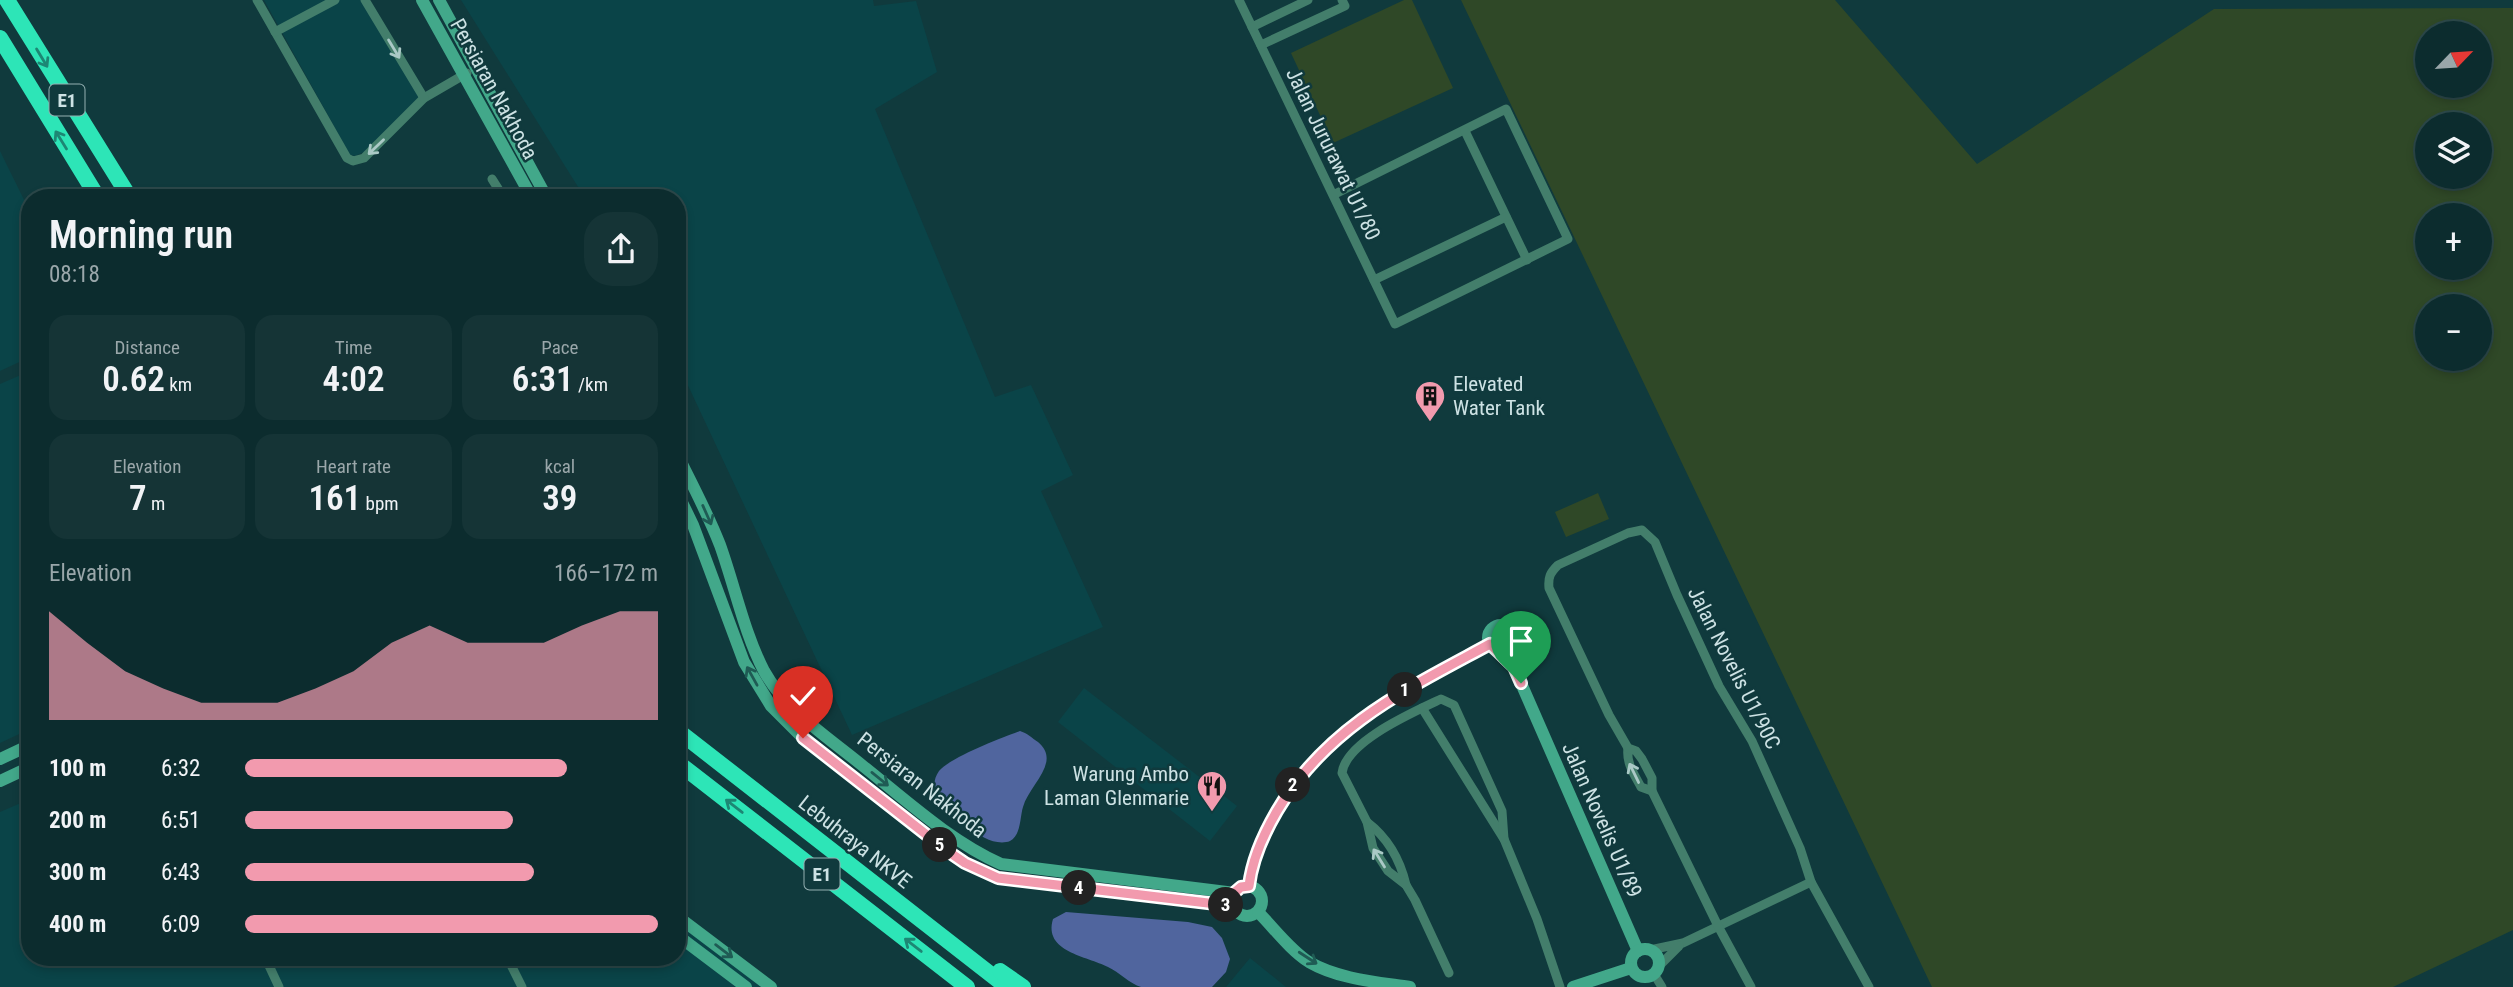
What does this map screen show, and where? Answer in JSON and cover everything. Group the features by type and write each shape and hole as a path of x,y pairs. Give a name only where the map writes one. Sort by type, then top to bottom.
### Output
{"highway":[{"name":"E1","path":"7,0 124,189"},
{"name":"E1","path":"0,38 92,189"},
{"name":"Lebuhraya NKVE","path":"686,737 1007,987"},
{"name":"E1","path":"686,769 967,987"},
{"path":"851,867 1023,987"}],"street":[{"path":"257,0 347,158 353,161 365,158 424,98 476,68"},
{"path":"275,32 335,0"},
{"path":"365,0 424,98"},
{"name":"Persiaran Nakhoda","path":"422,0 527,189"},
{"name":"Persiaran Nakhoda","path":"439,0 542,189"},
{"name":"Jalan Jururawat U1/80","path":"1239,0 1395,324 1527,260"},
{"path":"1252,27 1308,0"},
{"path":"1261,45 1344,3"},
{"path":"1333,195 1506,109 1568,239 1527,260 1465,131"},
{"path":"492,179 498,189"},
{"path":"1374,280 1506,217"},
{"name":"Persiaran Nakhoda","path":"686,473 720,544 756,654 765,673 790,706 959,841 978,854 1001,864 1234,899"},
{"name":"Persiaran Nakhoda","path":"686,509 744,662 771,706 803,738 946,850 998,878 1234,899"},
{"name":"Jalan Novelis U1/90C","path":"1718,926 1652,791 1652,778 1636,751 1628,748 1609,715 1549,588 1550,572 1558,565 1628,533 1642,530 1650,535 1719,686 1752,741 1800,848 1811,881"},
{"path":"1249,886 1251,869 1264,834 1291,788 1316,757 1344,732 1397,694 1494,647 1506,650 1512,644 1513,633 1503,625 1492,629 1489,636 1494,647"},
{"name":"Jalan Novelis U1/89","path":"1512,644 1514,667 1644,950"},
{"name":"Jalan Novelis U1/89","path":"1494,647 1514,667"},
{"path":"1406,885 1388,871 1373,848 1367,822 1342,774 1346,759 1377,733 1441,699 1454,705 1502,811 1504,839"},
{"path":"1422,708 1504,839 1537,919 1560,987"},
{"path":"0,759 21,750"},
{"path":"0,780 21,771"},
{"path":"1478,795 1485,795 1492,789"},
{"path":"1367,822 1382,834 1402,865 1406,885 1433,934 1449,973"},
{"path":"1631,968 1633,955 1644,950 1683,943 1811,881 1869,987"},
{"path":"1249,886 1257,890 1262,898 1258,912 1246,917 1238,914 1234,899 1241,887 1249,886"},
{"path":"1258,912 1309,962 1337,973 1410,987"},
{"path":"686,923 771,987"},
{"path":"1718,926 1751,987"},
{"path":"686,942 746,987"},
{"path":"1631,968 1641,977 1656,970 1683,943"},
{"path":"1644,950 1659,960 1656,970 1662,987"},
{"path":"269,966 279,987"},
{"path":"512,966 522,987"},
{"path":"1573,987 1631,968"}],"shaded area":[{"path":"264,0 361,0 419,97 364,152 350,155"},
{"path":"461,0 873,0 874,6 916,1 937,72 875,109 995,397 1031,385 1073,475 1041,491 1103,627 852,735 686,381 686,189 579,189"},
{"path":"0,151 21,194 21,361 0,371"},
{"path":"21,375 21,733 0,743 0,384"},
{"path":"1084,688 1237,806 1210,841 1058,722"},
{"path":"21,803 21,966 686,966 686,924 780,987 0,987 0,812"},
{"path":"1250,958 1286,987 1226,987"}],"green space":[{"path":"1404,0 1412,0 1453,88 1333,143 1291,53"},
{"path":"1461,0 1835,0 1977,164 2214,9 2513,8 2513,930 2393,987 1932,987"},
{"path":"1598,493 1609,519 1566,537 1555,512"}],"water":[{"path":"1020,731 1038,742 1047,758 1042,774 1026,799 1016,835 1007,842 994,841 967,827 947,810 935,791 935,781 939,771 953,760"},
{"path":"1066,912 1188,922 1212,927 1222,938 1230,959 1226,972 1212,987 1141,987 1108,967 1060,946 1054,939 1053,919"}],"place":[{"name":"Elevated Water Tank","path":"1430,423"},
{"name":"Warung Ambo Laman Glenmarie","path":"1212,813"}],"route":[{"path":"803,738 946,850 985,873 998,878 1233,906 1234,893 1241,887 1249,886 1251,869 1264,834 1291,788 1316,757 1344,732 1397,694 1490,644 1514,667 1521,683"}]}
